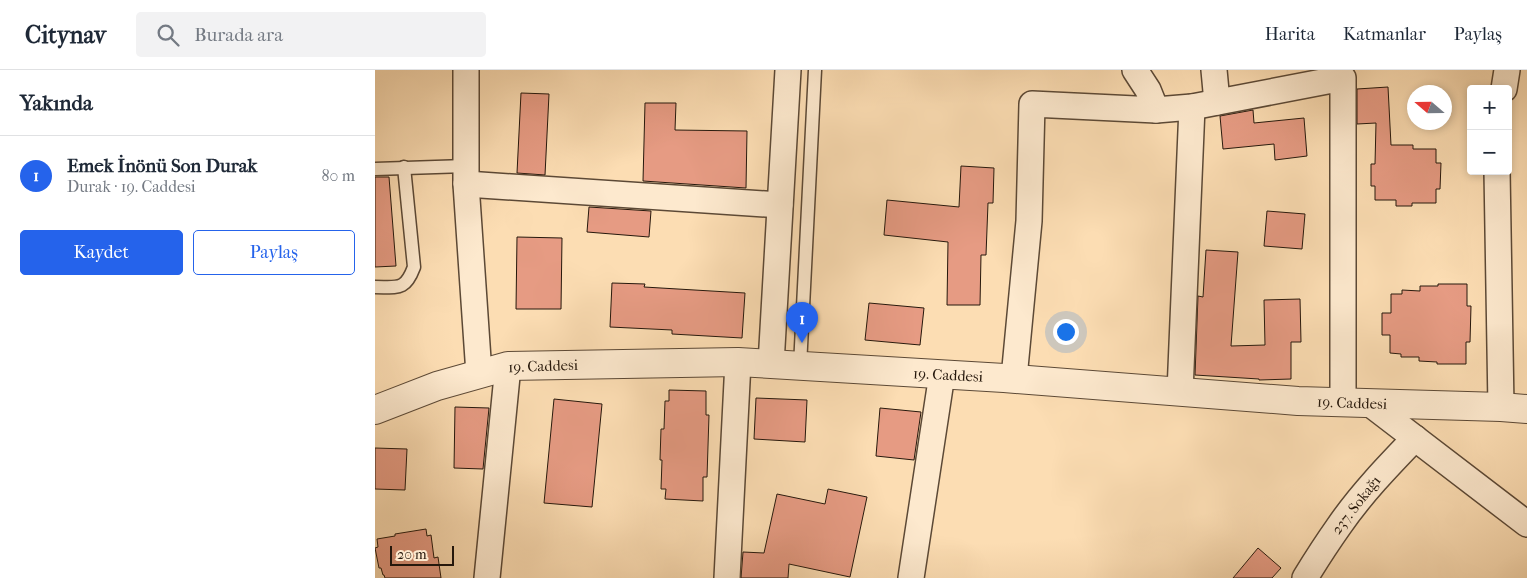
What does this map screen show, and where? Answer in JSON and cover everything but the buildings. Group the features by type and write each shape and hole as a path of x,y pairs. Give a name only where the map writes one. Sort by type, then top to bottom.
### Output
{"street":[{"path":"466,70 466,175 479,374"},
{"path":"771,364 788,70"},
{"path":"1135,70 1156,110"},
{"path":"1214,70 1217,102"},
{"path":"1505,85 1507,70"},
{"path":"1013,378 1029,221 1032,104 1156,110 1192,107 1217,102 1289,79 1351,74 1356,403 1415,438 1527,524"},
{"path":"1180,392 1192,107"},
{"path":"466,175 780,205"},
{"path":"1497,175 1514,408"},
{"path":"727,578 738,362"},
{"name":"19. Caddesi","path":"375,410 437,386 508,366 738,362 1013,378 1298,401 1514,408"},
{"path":"487,578 508,366"},
{"path":"911,578 942,374"},
{"name":"237. Sokağı","path":"1305,578 1356,503 1384,469 1415,438"}],"lane":[{"path":"800,366 815,70"},
{"path":"375,170 404,168 466,175"},
{"path":"375,288 399,287 409,280 414,267 404,168"}],"place":[{"name":"Emek İnönü Son Durak","path":"802,343"}]}
